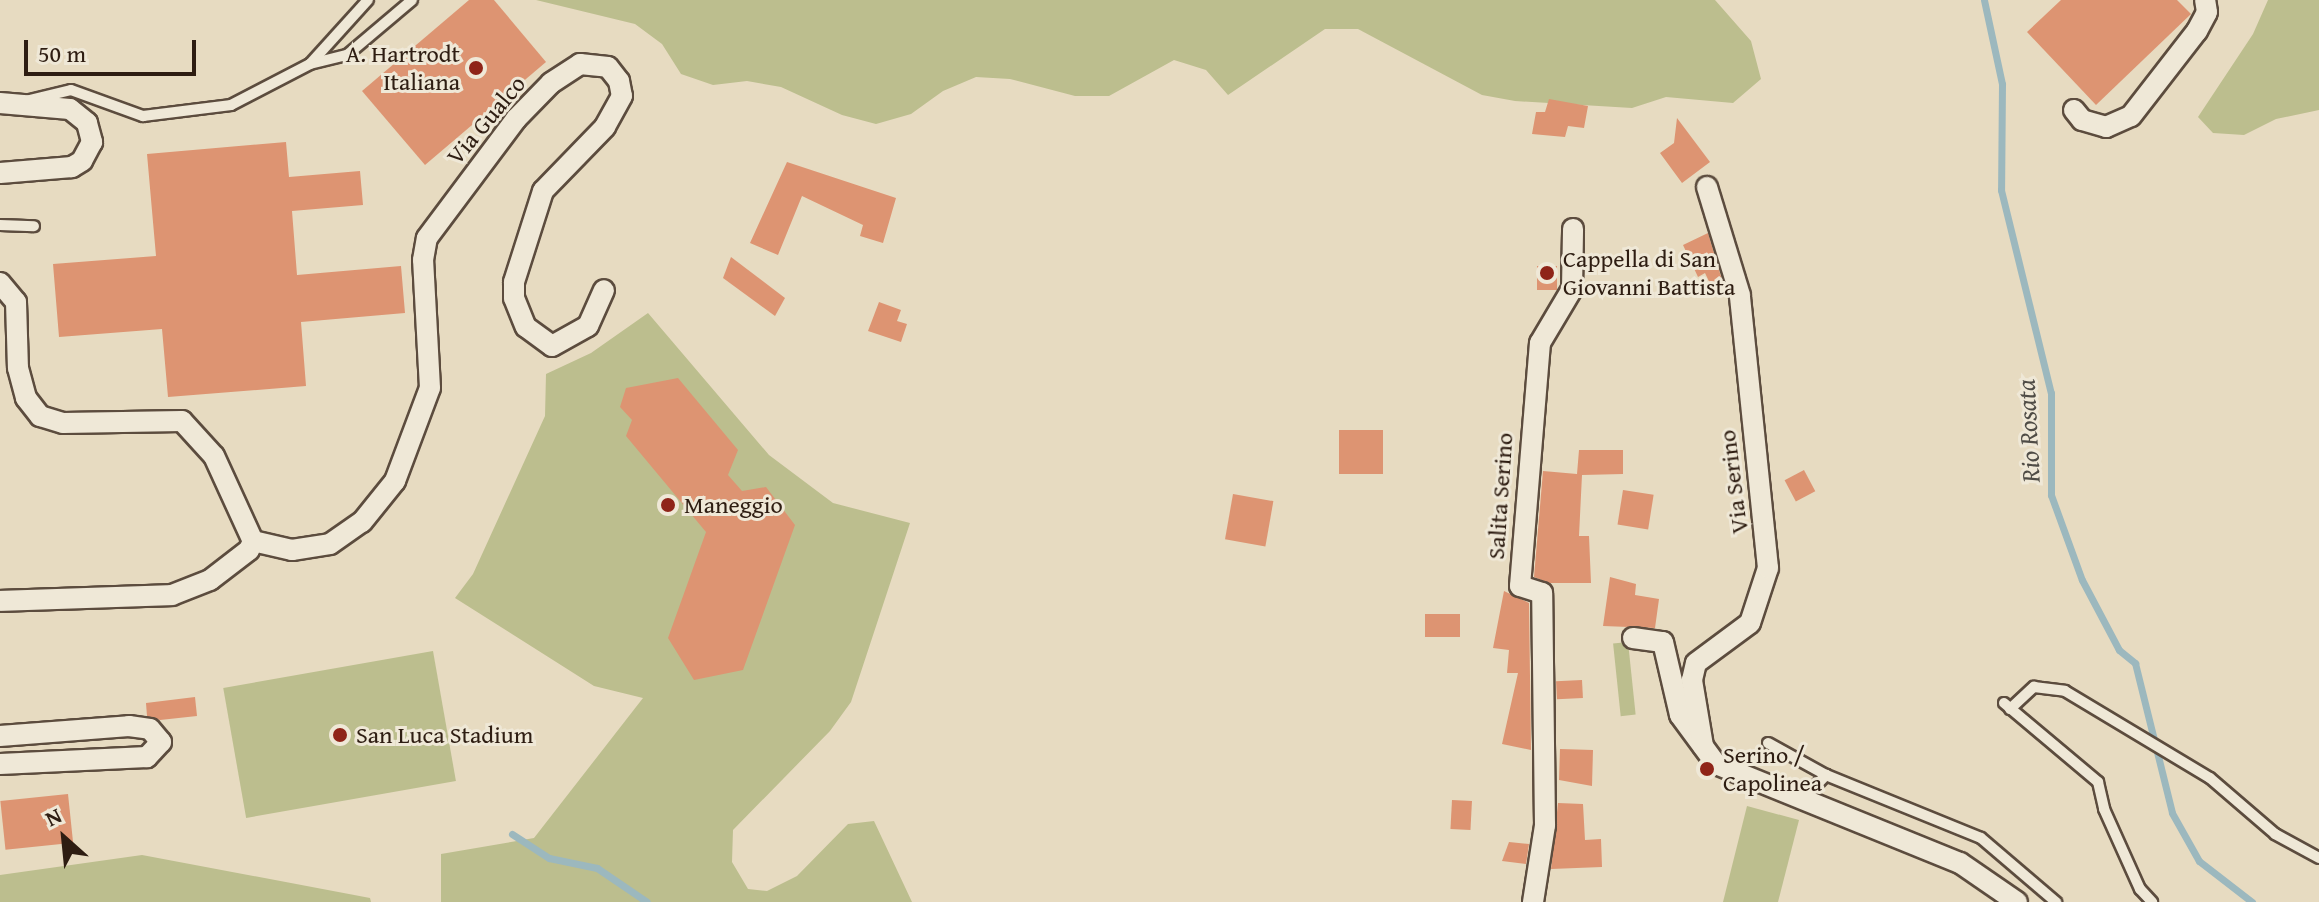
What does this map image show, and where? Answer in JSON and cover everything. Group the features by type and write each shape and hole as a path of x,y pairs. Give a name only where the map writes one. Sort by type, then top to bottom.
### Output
{"street":[{"path":"2074,110 2082,120 2106,127 2131,116 2197,31 2207,12 2205,0"},
{"name":"Via Gualco","path":"253,541 292,550 330,544 362,522 395,481 430,388 423,260 427,238 516,119 551,83 580,64 608,67 619,81 622,96 605,127 543,191 514,282 514,298 526,327 552,346 588,326 604,290"},
{"path":"0,173 72,167 82,161 92,142 81,114 10,103"},
{"name":"Via Serino","path":"1703,746 1692,680 1696,663 1750,623 1768,568 1740,295 1707,187"},
{"name":"Salita Serino","path":"1533,902 1545,825 1542,593 1520,586 1540,343 1572,289 1573,229"},
{"path":"0,283 16,302 18,368 26,398 40,416 63,423 182,421 214,456 244,513 253,541 249,550 210,580 172,595 0,601"},
{"path":"1633,638 1663,642 1680,715 1716,764 1960,863 2017,902"},
{"path":"0,736 129,726 150,729 161,742 147,757 0,764"}],"lane":[{"path":"310,64 366,0"},
{"path":"10,103 30,96 71,90 143,116 231,105 310,64 347,55 412,0"},
{"path":"0,225 34,226"},
{"path":"2152,902 2140,889 2122,849 2098,782 2007,706 2034,687 2065,691 2210,778 2275,834 2319,858"},
{"path":"1768,743 1826,775 1981,838 2056,902"},
{"path":"1802,800 1826,775"}],"green space":[{"path":"536,0 1715,0 1751,41 1761,79 1733,103 1666,97 1632,108 1515,101 1482,95 1358,29 1325,29 1228,95 1206,70 1174,60 1109,96 1075,96 1010,79 976,77 943,91 911,114 876,124 842,115 781,87 747,81 713,85 681,74 662,44 635,24"},
{"path":"2268,0 2319,0 2319,110 2276,119 2244,135 2213,133 2198,117 2253,34"},
{"path":"648,313 769,455 833,503 910,523 851,702 830,731 733,830 732,862 748,889 767,891 797,876 848,824 874,821 912,902 441,902 441,854 534,838 643,698 594,686 455,598 473,574 545,416 546,374 591,353"},
{"path":"1628,642 1636,715 1621,716 1613,644"},
{"name":"San Luca Stadium","path":"433,651 456,781 246,818 223,688"},
{"path":"1747,806 1799,820 1778,902 1723,902"},
{"path":"142,855 370,898 371,902 0,902 0,875"}],"building":[{"path":"469,0 494,0 546,62 425,165 362,91"},
{"path":"2061,0 2177,0 2191,14 2096,105 2027,32"},
{"path":"1549,99 1588,106 1584,128 1568,126 1565,137 1532,134 1536,112 1545,112"},
{"path":"1677,118 1710,162 1682,183 1660,153 1674,143"},
{"path":"286,142 289,177 360,171 363,205 292,211 297,275 401,266 405,313 301,322 306,386 168,397 162,329 59,337 53,264 156,256 147,154"},
{"path":"787,162 896,198 883,243 860,236 863,225 802,196 778,255 750,243"},
{"path":"1708,233 1725,290 1715,294 1705,273 1698,277 1683,245"},
{"path":"731,257 785,298 775,316 723,278"},
{"name":"Cappella di San Giovanni Battista","path":"1537,266 1557,266 1557,290 1537,290"},
{"path":"879,302 901,310 897,321 907,324 901,342 868,331"},
{"path":"678,378 738,450 728,475 742,491 766,487 795,525 743,670 694,680 668,638 706,532 626,436 632,420 620,407 626,388"},
{"path":"1339,430 1383,430 1383,474 1339,474"},
{"path":"1579,450 1623,450 1623,474 1582,475 1579,536 1589,536 1591,583 1549,583 1534,577 1543,471 1577,474"},
{"path":"1804,470 1815,491 1796,502 1785,480"},
{"path":"1623,490 1654,495 1648,529 1618,525"},
{"path":"1233,494 1273,501 1265,546 1225,539"},
{"path":"1610,577 1636,584 1635,595 1659,599 1655,628 1603,626"},
{"path":"1504,591 1529,603 1531,750 1502,744 1518,673 1507,673 1509,650 1493,648"},
{"path":"1425,614 1460,614 1460,637 1425,637"},
{"path":"1582,680 1583,698 1557,699 1556,681"},
{"path":"195,697 197,716 160,720 147,716 146,703"},
{"path":"1560,749 1593,750 1592,786 1559,780"},
{"path":"68,794 73,843 5,850 0,801"},
{"path":"1452,800 1472,801 1470,830 1450,829"},
{"path":"1558,803 1583,804 1585,840 1601,839 1602,867 1551,869"},
{"path":"1509,842 1529,844 1526,864 1502,861"}],"waterway":[{"name":"Rio Rosata","path":"1984,0 2002,84 2001,190 2051,393 2051,495 2082,580 2119,650 2135,663 2172,813 2199,861 2252,902"},
{"path":"512,834 549,858 597,868 647,902"}],"place":[{"name":"A. Hartrodt Italiana","path":"476,68"},
{"name":"Cappella di San Giovanni Battista","path":"1547,273"},
{"name":"Maneggio","path":"668,505"},
{"name":"San Luca Stadium","path":"340,735"},
{"name":"Serino / Capolinea","path":"1707,769"}]}
